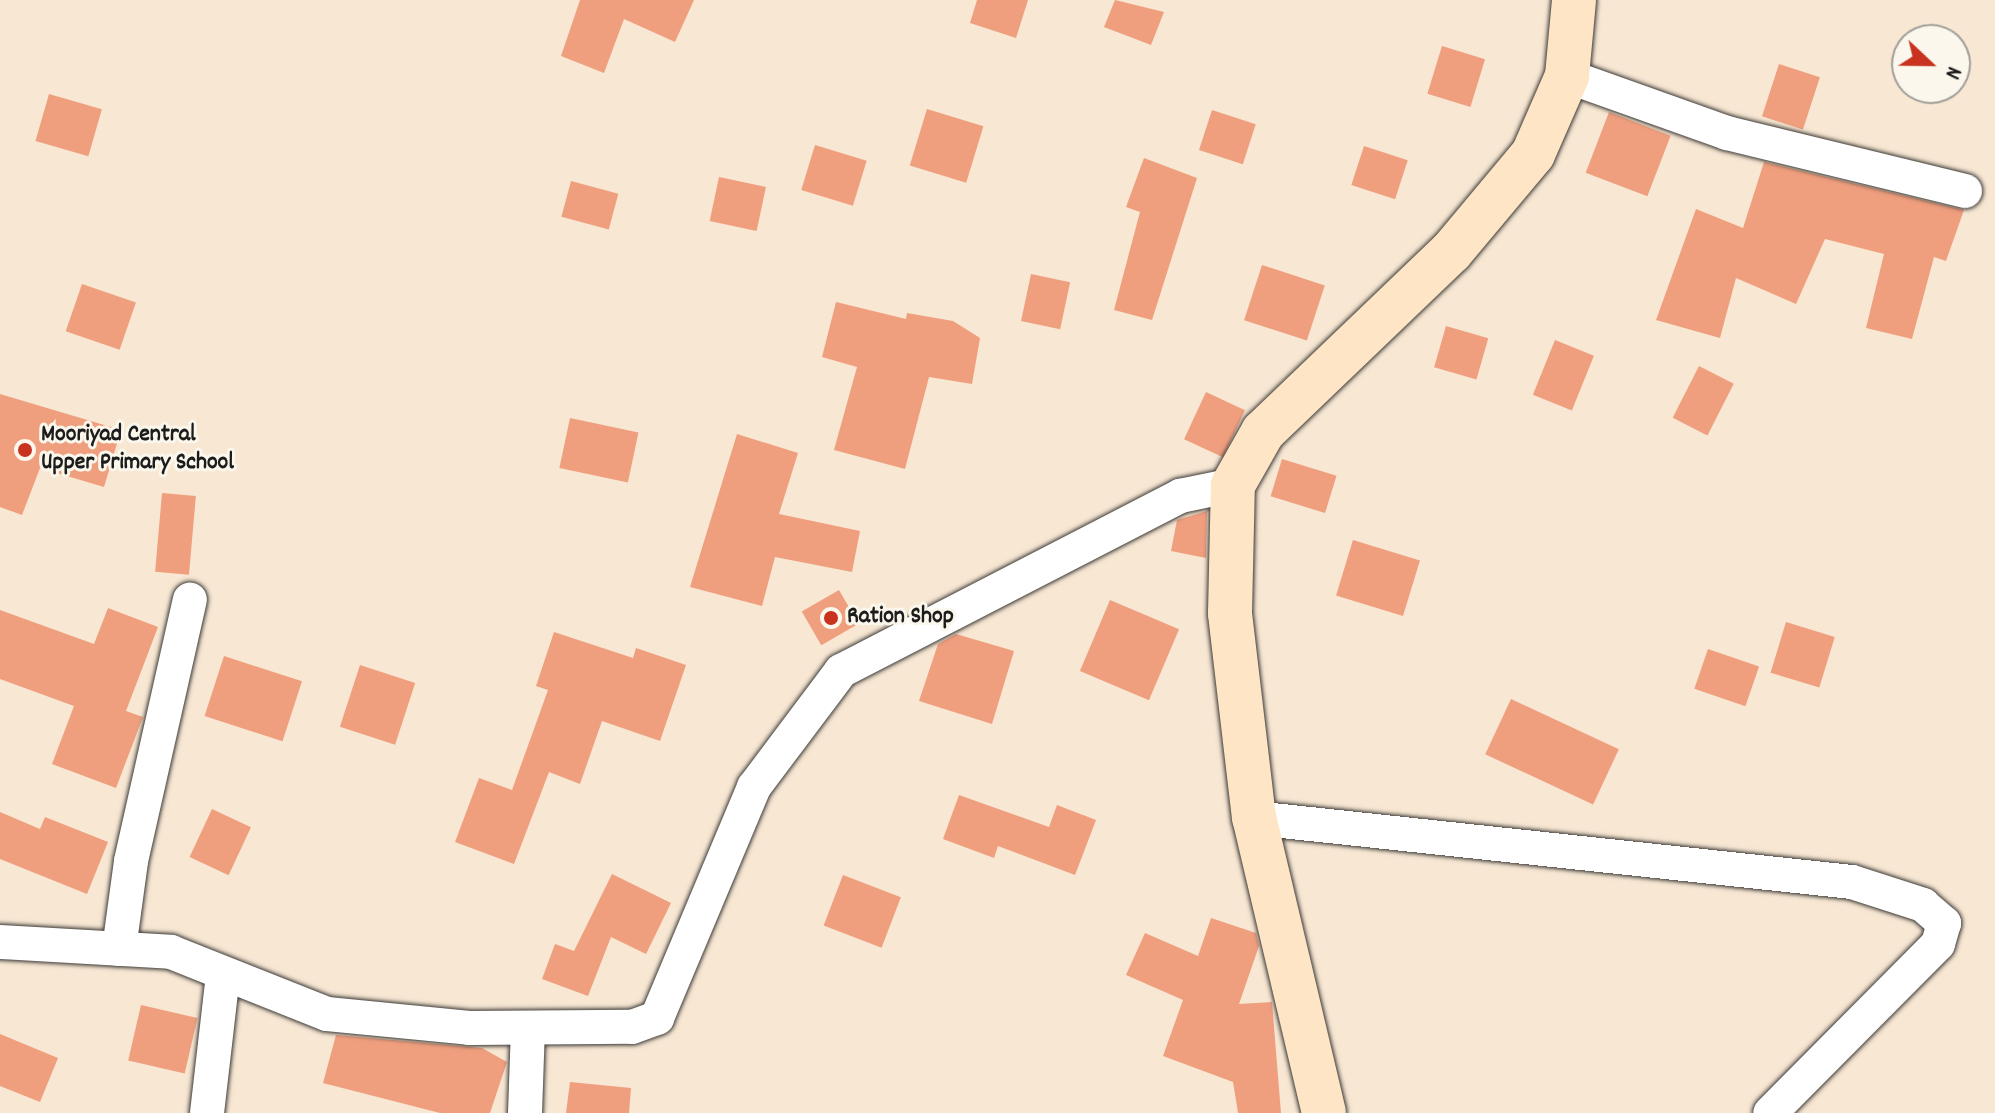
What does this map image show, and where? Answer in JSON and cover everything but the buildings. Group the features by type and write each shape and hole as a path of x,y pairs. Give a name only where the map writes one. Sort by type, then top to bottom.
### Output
{"main road":[{"path":"1324,1113 1254,818 1230,613 1233,485 1263,432 1451,252 1533,154 1567,76 1574,0"}],"street":[{"path":"1567,76 1727,133 1965,191"},
{"path":"0,942 171,952 327,1014 528,1028 632,1027 657,1018 754,787 841,671 1180,496 1233,485"},
{"path":"119,949 131,861 190,600"},
{"path":"1254,818 1852,882 1923,905 1944,923 1938,944 1770,1113"},
{"path":"207,1113 223,975"},
{"path":"525,1113 528,1028"}],"place":[{"name":"Mooriyad Central Upper Primary School","path":"25,450"},
{"name":"Ration Shop","path":"831,618"}]}
